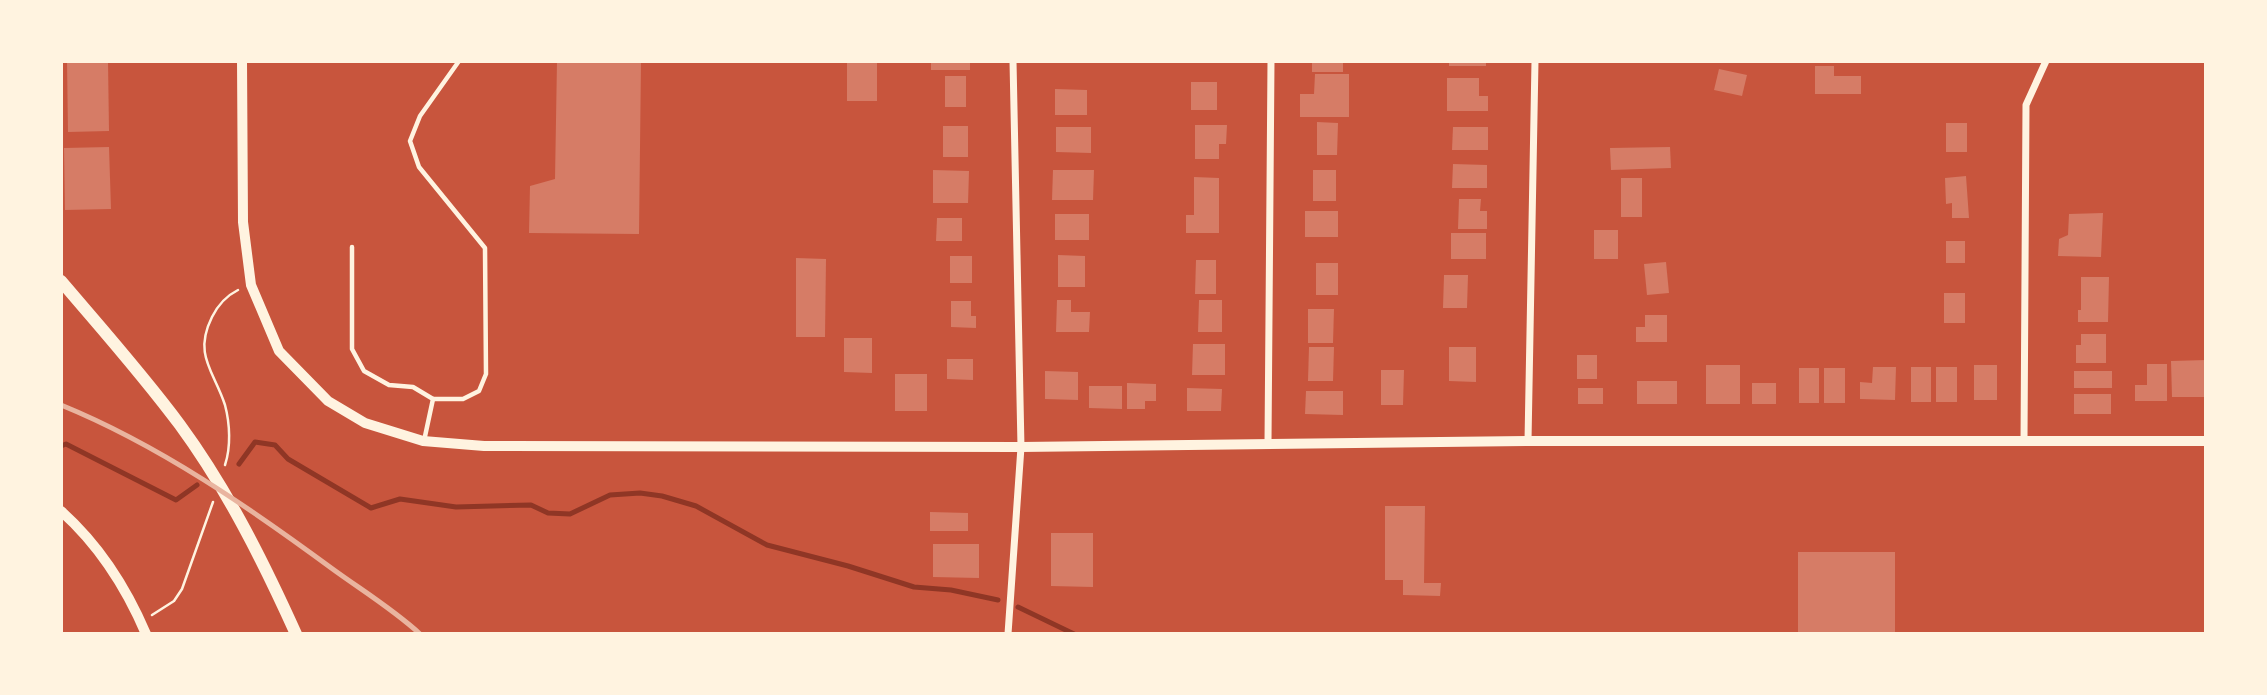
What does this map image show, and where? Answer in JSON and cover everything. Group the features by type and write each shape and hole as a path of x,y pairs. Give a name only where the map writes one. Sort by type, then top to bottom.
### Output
{"main road":[{"path":"61,281 144,378 180,425 215,478 274,585 296,634"}],"street":[{"path":"242,61 243,222 251,285 279,351 328,401 365,424 423,442 484,446 1021,447 1528,441 2206,441"},
{"path":"1008,634 1021,447 1013,61"},
{"path":"1268,443 1271,61"},
{"path":"1528,441 1535,61"},
{"path":"2024,441 2026,105 2046,61"},
{"path":"61,511 83,531 112,569 146,634"}],"lane":[{"path":"352,247 352,349 365,370 388,385 413,387 433,399 463,399 479,391 486,374 485,248 419,167 410,141 420,116 459,61"},
{"path":"423,442 433,399"}],"path":[{"path":"224,470 229,443 228,424 225,405 207,366 204,339 207,327 222,302 235,291 251,285"},
{"path":"140,620 159,612 174,601 182,589 215,497"}],"building":[{"path":"67,61 108,61 109,131 68,132"},
{"path":"557,61 641,61 639,234 529,233 530,186 555,179"},
{"path":"847,61 877,61 877,101 847,101"},
{"path":"931,61 970,61 970,70 931,70"},
{"path":"1312,61 1343,61 1343,72 1312,72"},
{"path":"1449,61 1486,61 1486,66 1449,66"},
{"path":"1815,66 1834,66 1834,76 1861,76 1861,94 1815,94"},
{"path":"1719,69 1747,75 1742,96 1714,90"},
{"path":"1315,74 1349,74 1349,117 1300,117 1300,94 1314,94"},
{"path":"945,76 966,76 966,107 945,107"},
{"path":"1447,78 1479,78 1479,96 1488,96 1488,111 1447,111"},
{"path":"1191,82 1217,82 1217,110 1191,110"},
{"path":"1055,89 1087,90 1087,115 1055,115"},
{"path":"1317,122 1338,123 1337,155 1317,155"},
{"path":"1946,123 1967,123 1967,152 1946,152"},
{"path":"1195,125 1227,125 1226,144 1219,144 1219,159 1195,159"},
{"path":"943,126 968,126 968,157 943,157"},
{"path":"1056,127 1091,127 1091,153 1056,152"},
{"path":"1453,127 1488,127 1488,150 1452,150"},
{"path":"109,147 111,209 65,210 64,148"},
{"path":"1670,147 1671,168 1611,170 1610,148"},
{"path":"1453,164 1487,165 1487,188 1452,188"},
{"path":"933,170 969,171 968,203 933,203"},
{"path":"1053,170 1094,170 1093,200 1052,200"},
{"path":"1313,170 1336,170 1336,201 1313,201"},
{"path":"1966,176 1969,218 1952,218 1952,203 1946,204 1945,178"},
{"path":"1194,177 1219,178 1219,233 1186,233 1186,215 1194,215"},
{"path":"1621,178 1642,178 1642,217 1621,217"},
{"path":"1459,199 1481,199 1480,211 1487,211 1487,229 1458,229"},
{"path":"1305,211 1338,211 1338,237 1305,237"},
{"path":"2103,213 2101,257 2058,256 2059,239 2068,235 2069,214"},
{"path":"1055,214 1089,214 1089,240 1055,240"},
{"path":"937,218 962,218 962,241 936,241"},
{"path":"1594,230 1618,230 1618,259 1594,259"},
{"path":"1451,233 1486,233 1486,259 1451,259"},
{"path":"1946,241 1965,241 1965,263 1946,263"},
{"path":"1058,255 1085,256 1085,287 1058,287"},
{"path":"950,256 972,256 972,283 950,283"},
{"path":"796,258 826,259 825,337 796,337"},
{"path":"1196,260 1216,260 1216,294 1195,294"},
{"path":"1666,262 1669,293 1647,295 1644,264"},
{"path":"1316,263 1338,263 1338,295 1316,295"},
{"path":"1444,275 1468,275 1467,308 1443,308"},
{"path":"2081,277 2109,277 2108,322 2078,322 2078,310 2081,310"},
{"path":"1944,293 1965,293 1965,323 1944,323"},
{"path":"1057,300 1071,300 1071,312 1090,312 1089,332 1056,332"},
{"path":"1199,300 1222,300 1222,332 1198,332"},
{"path":"951,301 971,301 971,316 976,316 976,328 951,327"},
{"path":"1308,309 1334,309 1333,343 1308,343"},
{"path":"1645,315 1667,315 1667,342 1636,342 1636,327 1645,327"},
{"path":"2081,334 2106,334 2106,363 2076,363 2076,345 2081,345"},
{"path":"844,338 872,338 872,373 844,372"},
{"path":"1193,344 1225,344 1225,375 1192,375"},
{"path":"1309,347 1334,347 1333,381 1308,381"},
{"path":"1449,347 1476,347 1476,382 1449,381"},
{"path":"1577,355 1597,355 1597,379 1577,379"},
{"path":"947,359 973,359 973,380 947,379"},
{"path":"2206,360 2206,397 2172,397 2171,361"},
{"path":"2147,364 2167,364 2167,401 2135,401 2135,385 2147,385"},
{"path":"1706,365 1740,365 1740,404 1706,404"},
{"path":"1974,365 1997,365 1997,400 1974,400"},
{"path":"1873,367 1896,367 1895,400 1860,399 1860,382 1872,383"},
{"path":"1911,367 1931,367 1931,402 1911,402"},
{"path":"1936,367 1957,367 1957,402 1936,402"},
{"path":"1799,368 1819,368 1819,403 1799,403"},
{"path":"1824,368 1845,368 1845,403 1824,403"},
{"path":"1381,370 1404,370 1403,405 1381,405"},
{"path":"1045,371 1078,372 1078,400 1045,399"},
{"path":"2074,371 2112,371 2112,388 2074,388"},
{"path":"895,374 927,374 927,411 895,411"},
{"path":"1637,381 1677,381 1677,404 1637,404"},
{"path":"1127,383 1156,384 1156,401 1145,401 1145,409 1127,409"},
{"path":"1752,383 1776,383 1776,404 1752,404"},
{"path":"1089,386 1122,386 1122,409 1089,408"},
{"path":"1187,388 1222,389 1221,411 1187,411"},
{"path":"1578,388 1603,388 1603,404 1578,404"},
{"path":"1306,391 1343,391 1343,415 1305,414"},
{"path":"2074,394 2111,394 2111,414 2074,414"},
{"path":"1385,506 1425,506 1424,583 1441,583 1440,596 1403,595 1403,580 1385,580"},
{"path":"930,512 968,513 968,531 930,531"},
{"path":"1051,533 1093,533 1093,587 1051,586"},
{"path":"933,544 979,544 979,578 933,577"},
{"path":"1798,552 1895,552 1895,634 1798,634"}],"waterway":[{"path":"239,464 255,442 275,445 288,459 371,508 400,499 456,507 531,505 548,513 570,514 610,495 640,493 662,496 696,506 767,545 914,587 951,590 998,600"},
{"path":"61,446 66,444 176,500 197,485"},
{"path":"1018,607 1074,634"}],"railway":[{"path":"61,405 133,439 203,479 389,609 420,634"}]}
